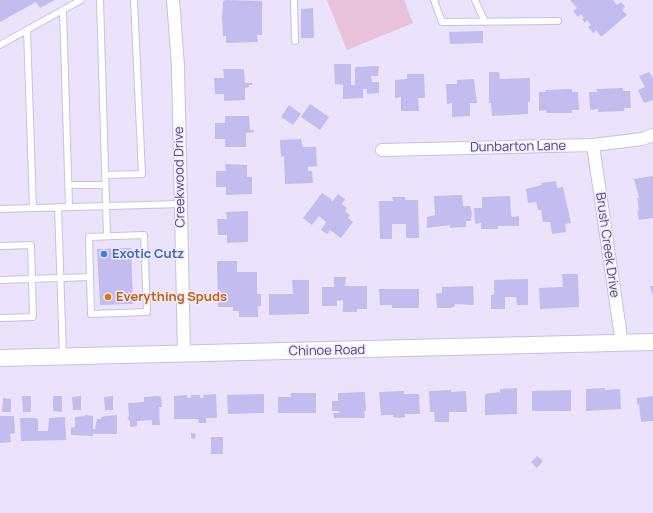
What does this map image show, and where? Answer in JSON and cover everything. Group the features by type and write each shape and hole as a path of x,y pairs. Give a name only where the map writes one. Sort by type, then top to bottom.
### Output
{"street":[{"name":"Creekwood Drive","path":"173,0 178,66 184,354"},
{"name":"Dunbarton Lane","path":"382,150 593,145 642,140 653,135"},
{"name":"Brush Creek Drive","path":"593,145 622,344"},
{"name":"Chinoe Road","path":"0,358 622,344 653,342"}],"lane":[{"path":"0,45 81,0"},
{"path":"100,0 107,236"},
{"path":"105,175 142,174 134,0"},
{"path":"294,0 295,41"},
{"path":"434,0 442,22 558,21"},
{"path":"475,0 485,22"},
{"path":"63,10 69,207"},
{"path":"27,30 33,208"},
{"path":"68,186 105,184"},
{"path":"0,209 181,204"},
{"path":"58,207 63,356"},
{"path":"144,235 147,312 91,314 90,277 88,237 144,235"},
{"path":"0,246 31,245 33,317 0,318"},
{"path":"0,280 90,277"}],"shaded area":[{"path":"327,0 404,0 413,23 347,50"}],"building":[{"path":"0,0 55,0 40,8 36,2 0,22"},
{"path":"570,0 613,0 617,5 621,2 625,7 622,10 627,15 601,37 596,30 593,33 588,27 591,25 587,20 585,23 581,14 578,17 573,11 577,8"},
{"path":"223,1 262,1 262,35 257,35 258,42 226,43 226,36 223,36 222,18"},
{"path":"313,8 314,38 301,38 301,9"},
{"path":"483,31 483,43 450,44 449,32"},
{"path":"334,64 351,64 351,85 355,85 355,67 379,66 378,76 371,76 372,82 379,82 379,93 367,94 367,89 363,89 363,98 343,99 343,85 335,84"},
{"path":"223,69 244,69 245,83 252,83 252,85 245,88 245,100 224,101 224,94 215,94 214,78 224,78"},
{"path":"489,72 499,72 500,79 530,78 530,102 528,102 528,114 492,116 491,103 489,103"},
{"path":"649,72 653,78 653,100 644,103 638,90 645,87 639,76"},
{"path":"407,74 424,74 425,98 418,98 419,111 401,111 401,97 395,98 395,80 407,79"},
{"path":"474,79 477,103 470,103 470,116 452,117 452,103 447,104 446,84 457,84 457,80"},
{"path":"623,88 623,91 630,91 631,108 624,108 624,111 598,112 598,109 590,110 589,92 597,92 596,89"},
{"path":"572,89 572,92 578,92 579,110 572,110 572,113 547,113 546,110 539,111 539,92 546,92 546,90"},
{"path":"310,104 329,117 320,130 301,117"},
{"path":"289,105 301,114 293,125 281,117"},
{"path":"225,116 249,116 250,130 254,130 254,132 246,133 246,147 225,147 225,139 215,139 215,123 225,123"},
{"path":"301,139 303,147 316,147 317,166 308,167 308,171 312,171 313,183 285,184 284,156 281,157 280,140"},
{"path":"225,164 247,165 247,177 252,177 252,194 226,195 226,187 216,187 216,171 226,171"},
{"path":"653,176 653,218 639,220 637,198 639,198 634,179"},
{"path":"556,181 557,188 563,187 571,223 565,224 566,232 552,234 550,222 543,222 541,210 538,210 536,202 528,203 526,189 542,185 541,183"},
{"path":"322,193 331,199 332,202 338,194 345,199 342,204 347,208 345,211 350,215 348,218 353,222 341,238 330,230 327,234 321,230 326,222 319,216 312,225 303,218"},
{"path":"462,195 463,206 470,206 472,213 471,221 466,221 466,227 450,228 450,225 427,228 427,217 435,215 434,196"},
{"path":"510,196 511,215 512,217 519,216 519,226 498,226 498,229 481,229 481,223 475,224 474,208 482,208 482,197"},
{"path":"392,197 405,197 405,200 418,200 419,238 406,238 406,224 392,224 392,239 380,239 379,201 393,201"},
{"path":"248,211 248,242 227,243 227,235 218,235 217,219 227,219 226,212"},
{"path":"131,248 133,304 100,305 97,249"},
{"path":"217,261 237,261 237,272 257,272 257,294 261,294 261,306 258,306 258,317 239,317 239,311 233,311 233,307 218,307"},
{"path":"562,274 578,274 579,307 540,309 539,288 563,287"},
{"path":"334,277 346,277 345,286 367,286 367,309 357,309 357,312 343,312 343,300 337,301 337,306 322,306 322,287 334,287"},
{"path":"528,279 528,305 517,305 516,297 505,297 505,309 491,309 491,295 494,295 494,280"},
{"path":"292,280 309,280 309,314 269,315 269,294 293,294"},
{"path":"473,286 474,305 455,304 455,306 451,308 437,308 436,293 442,293 442,287"},
{"path":"650,286 653,286 653,296"},
{"path":"379,289 419,289 419,308 392,308 392,305 380,305"},
{"path":"517,388 517,414 485,415 485,394 499,392 500,394 500,389"},
{"path":"605,388 605,390 620,389 621,409 586,411 586,389"},
{"path":"451,390 451,392 466,391 467,412 449,412 449,422 435,422 434,412 430,412 429,391"},
{"path":"571,390 571,411 532,411 532,391"},
{"path":"404,391 404,394 419,394 420,414 405,414 405,417 398,418 393,417 393,415 381,415 379,392"},
{"path":"365,392 365,418 334,418 333,413 340,413 338,411 332,411 332,401 338,401 338,393"},
{"path":"291,393 316,393 316,413 278,413 278,397 291,397"},
{"path":"216,394 217,418 206,418 206,423 199,423 198,419 174,419 174,396 187,395 187,398 191,398 191,395 200,395 200,398 204,398 203,395"},
{"path":"264,394 264,413 228,414 227,395"},
{"path":"22,396 31,396 31,412 23,412"},
{"path":"53,396 62,396 62,412 53,411"},
{"path":"81,396 81,410 73,410 72,397"},
{"path":"113,396 113,410 105,410 104,397"},
{"path":"653,396 653,421 641,422 637,398"},
{"path":"144,397 161,397 162,407 159,407 160,425 152,425 152,420 137,421 137,426 130,427 130,421 127,418 129,417 128,403 144,402"},
{"path":"3,398 11,399 11,412 2,412"},
{"path":"85,415 93,416 93,429 97,429 95,428 97,419 117,415 117,434 93,434 93,436 71,435 71,428 75,427 75,417"},
{"path":"0,416 14,416 15,433 10,434 11,442 0,443"},
{"path":"65,417 66,440 21,441 20,418 36,418 38,420 38,431 48,431 49,418"},
{"path":"191,433 196,434 195,439 191,438"},
{"path":"211,437 223,437 223,454 211,454"},
{"path":"537,456 543,461 537,468 531,462"}],"place":[{"name":"Exotic Cutz","path":"104,254"},
{"name":"Everything Spuds","path":"108,297"}]}
